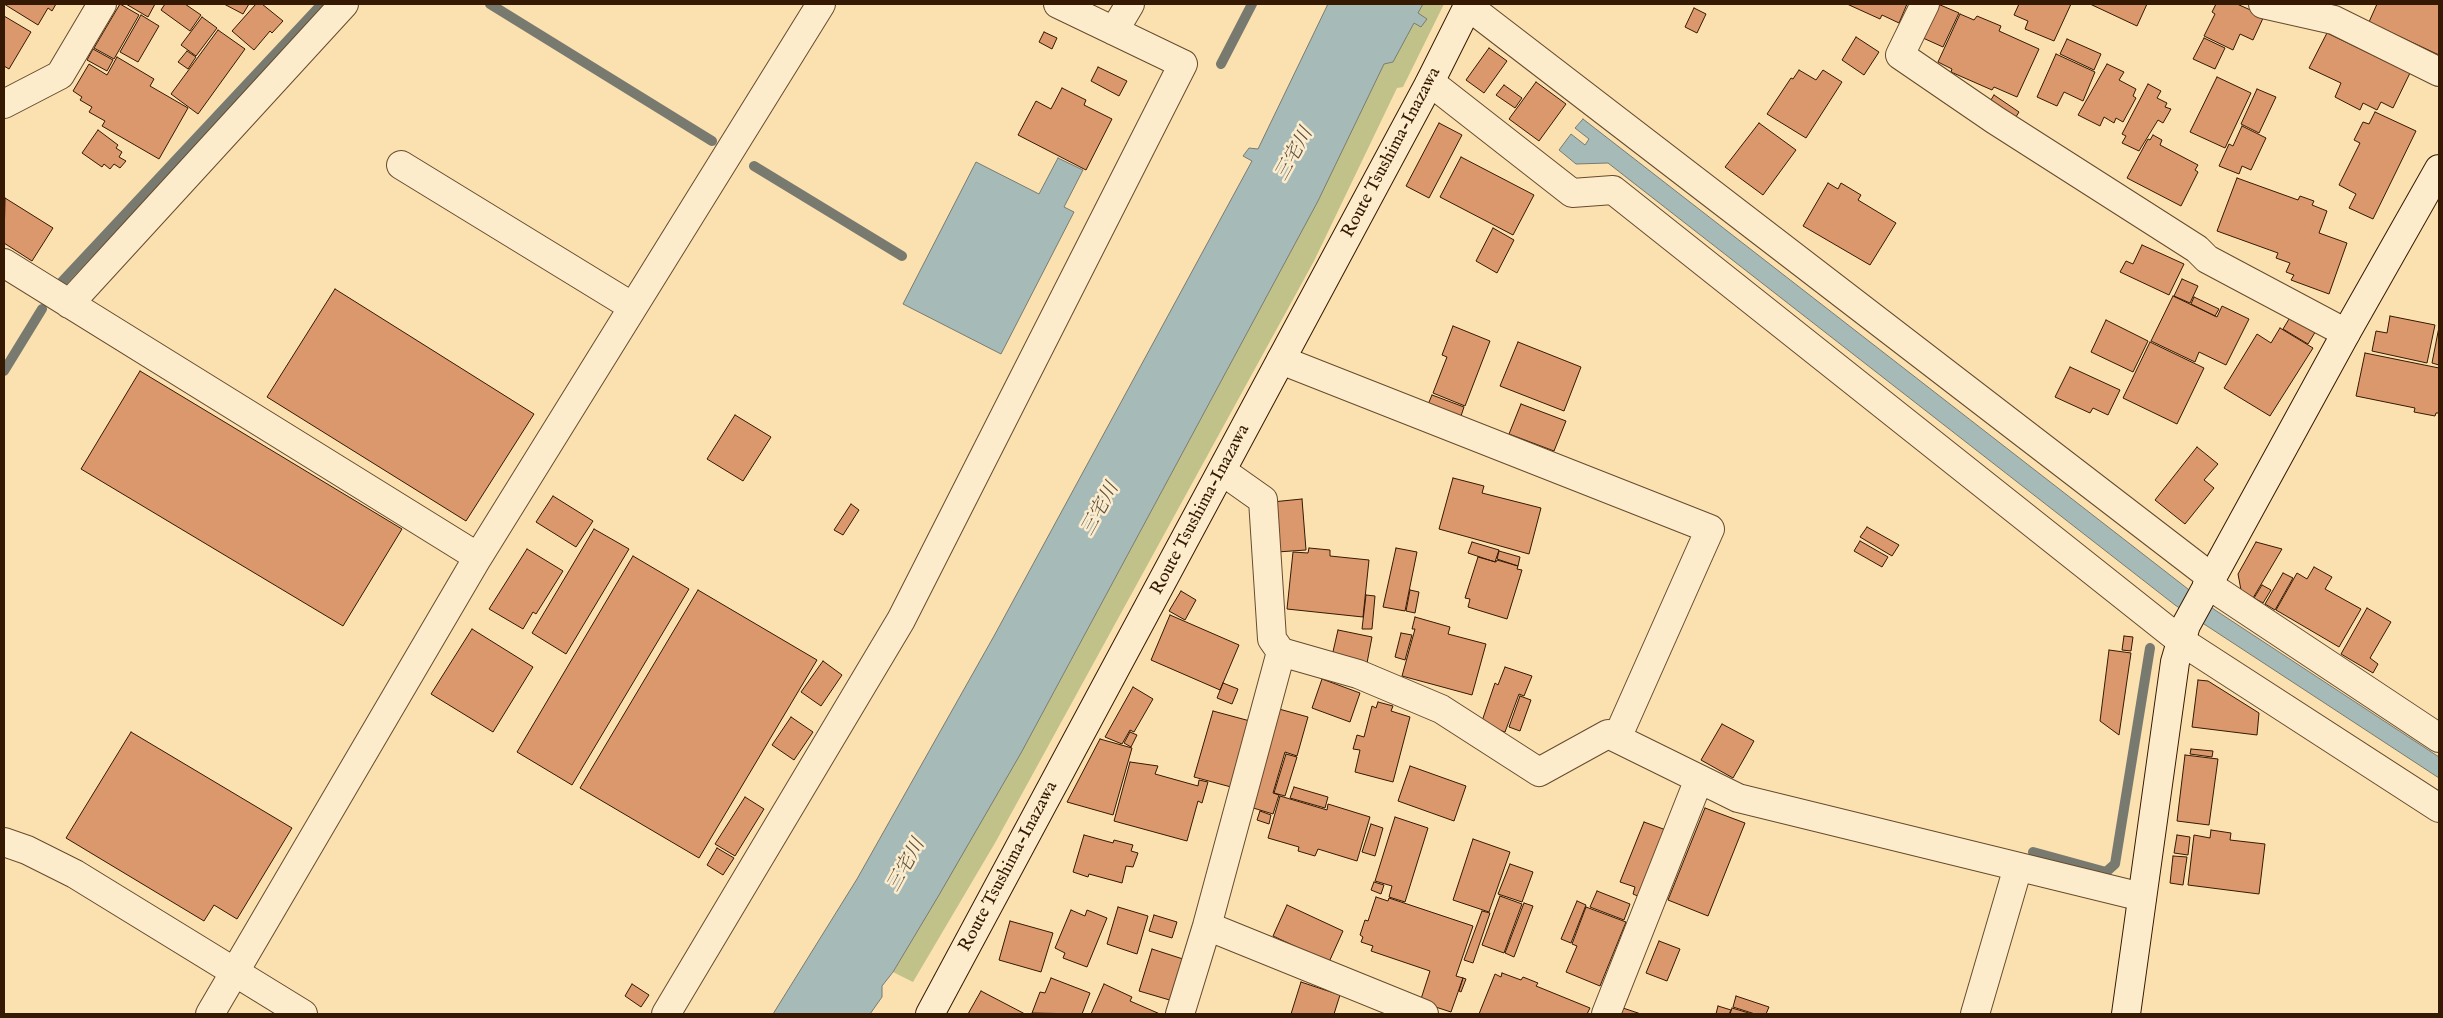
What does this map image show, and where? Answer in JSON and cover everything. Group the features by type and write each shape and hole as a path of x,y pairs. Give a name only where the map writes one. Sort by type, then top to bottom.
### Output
{"street":[{"path":"4,104 60,75 102,4"},
{"path":"69,304 344,4"},
{"path":"210,1014 478,557 821,4"},
{"path":"666,1014 900,620 1183,64 1058,4"},
{"path":"1114,31 1130,4"},
{"path":"1925,4 1900,55 1995,120 2197,249 2208,258 2346,333"},
{"path":"2263,4 2334,20 2439,72"},
{"path":"1468,5 2207,584 2439,738"},
{"name":"Route Tsushima-Inazawa","path":"930,1014 1430,82 1468,5"},
{"path":"1430,82 1572,193 1613,190 2183,633 2439,808"},
{"path":"401,165 633,307"},
{"path":"2126,1014 2175,662 2183,633 2207,584 2439,169"},
{"path":"4,263 478,557"},
{"path":"1281,360 1710,529 1617,738"},
{"path":"1222,471 1263,500 1272,639 1281,652 1358,674 1441,708 1539,772 1608,734 1738,798 2142,897"},
{"path":"1180,1014 1207,926 1281,652"},
{"path":"1606,1014 1699,779"},
{"path":"4,842 27,850 75,874 303,1014"},
{"path":"1975,1014 2018,867"},
{"path":"1207,926 1424,1014"}],"green space":[{"path":"1423,4 1444,4 1403,87 1397,88 1314,261 995,843 913,982 893,972 1021,753 1318,201 1384,64 1393,62 1414,23 1421,27 1426,19 1418,13"}],"water":[{"name":"三宅川","path":"1328,4 1423,4 1418,13 1427,19 1421,27 1414,23 1393,62 1384,64 1318,201 1021,753 939,895 893,972 882,986 882,997 870,1014 773,1014 857,879 994,636 1252,161 1243,156 1249,148 1258,149"},
{"path":"1583,119 2215,610 2439,757 2439,778 2175,605 1608,163 1576,164 1559,150 1571,134 1585,145 1589,139 1575,128"},
{"path":"1058,158 1083,170 1064,207 1074,212 1001,354 903,304 976,162 1039,194"}],"building":[{"path":"4,4 56,4 52,11 48,8 38,25"},
{"path":"120,4 139,15 114,59 94,48"},
{"path":"126,4 155,4 148,17"},
{"path":"165,4 185,4 201,15 190,31 161,10"},
{"path":"224,4 249,4 243,14"},
{"path":"256,4 262,4 283,21 272,33 270,31 254,50 232,31"},
{"path":"1847,4 1907,4 1899,23 1882,15 1880,19"},
{"path":"1938,4 1959,13 1943,47 1923,38"},
{"path":"2019,4 2071,4 2054,41 2025,29 2028,21 2014,15"},
{"path":"2090,4 2147,4 2137,26"},
{"path":"2216,4 2237,4 2264,16 2253,40 2240,34 2233,50 2204,36 2215,14 2212,12"},
{"path":"2377,4 2439,4 2439,55 2369,22"},
{"path":"1694,8 1706,14 1697,33 1685,27"},
{"path":"1960,14 1974,20 1977,16 2001,26 1999,31 2039,49 2017,97 1994,87 1992,90 1951,72 1952,69 1938,62"},
{"path":"141,15 159,26 138,62 120,52"},
{"path":"4,16 31,32 9,69 4,66"},
{"path":"202,17 217,28 196,56 181,45"},
{"path":"218,30 245,49 198,114 171,94"},
{"path":"1044,32 1057,38 1052,49 1039,42"},
{"path":"2327,33 2410,73 2393,108 2381,102 2377,110 2363,103 2360,110 2335,97 2341,83 2309,68"},
{"path":"1856,37 1879,52 1864,75 1842,60"},
{"path":"2204,38 2225,48 2215,69 2193,59"},
{"path":"2067,39 2101,54 2094,70 2060,54"},
{"path":"1489,48 1507,61 1484,93 1466,80"},
{"path":"93,49 113,60 107,71 87,60"},
{"path":"187,51 196,57 188,69 178,62"},
{"path":"2056,54 2095,72 2083,101 2064,92 2057,106 2037,97"},
{"path":"117,57 154,79 150,86 188,108 159,159 102,126 105,121 89,112 92,107 80,100 82,97 73,91 89,64 107,75"},
{"path":"2107,64 2124,72 2119,80 2136,89 2133,96 2136,98 2123,122 2116,118 2114,123 2104,117 2100,126 2078,115"},
{"path":"1098,67 1127,81 1119,96 1091,81"},
{"path":"1799,70 1816,80 1823,70 1842,82 1806,138 1767,114 1791,78 1793,79"},
{"path":"2217,77 2251,93 2225,148 2190,132"},
{"path":"1536,82 1566,104 1539,141 1509,119"},
{"path":"2148,84 2161,91 2157,98 2167,103 2165,107 2171,109 2163,123 2158,120 2139,151 2122,143 2126,136 2122,134"},
{"path":"1504,85 1522,98 1515,108 1496,95"},
{"path":"1062,88 1086,100 1084,105 1112,119 1086,170 1018,135 1036,101 1051,109"},
{"path":"2257,89 2276,97 2259,133 2241,124"},
{"path":"1994,95 2019,112 2014,120 1989,103"},
{"path":"2375,112 2416,131 2373,219 2349,208 2356,194 2339,185 2360,143 2354,140 2363,122 2369,124"},
{"path":"1439,123 1462,135 1429,198 1406,186"},
{"path":"1759,123 1796,150 1763,195 1725,167"},
{"path":"2242,126 2266,138 2251,170 2242,166 2239,174 2219,166 2229,144 2233,146"},
{"path":"98,130 118,145 116,148 122,152 119,157 126,161 120,168 114,164 110,169 104,164 102,167 82,153"},
{"path":"2153,135 2162,140 2160,145 2198,165 2195,170 2198,172 2181,206 2127,178 2148,139 2150,140"},
{"path":"1461,157 1534,195 1513,235 1440,197"},
{"path":"2237,178 2298,200 2300,196 2314,201 2312,205 2327,211 2319,233 2347,243 2329,294 2291,280 2294,275 2286,272 2290,263 2276,258 2278,253 2217,231"},
{"path":"1828,183 1838,189 1841,183 1861,195 1858,200 1896,223 1870,265 1803,226"},
{"path":"5,198 53,228 32,261 4,243"},
{"path":"1493,228 1514,240 1497,273 1476,261"},
{"path":"2142,245 2184,264 2169,295 2120,272 2126,261 2133,264"},
{"path":"2182,279 2198,286 2190,303 2174,296"},
{"path":"335,289 534,414 466,521 267,397"},
{"path":"2173,296 2217,317 2222,306 2249,319 2226,365 2199,352 2195,362 2151,341"},
{"path":"2194,297 2219,309 2215,316 2191,304"},
{"path":"2292,314 2317,329 2308,344 2283,329"},
{"path":"2390,316 2435,325 2427,363 2372,351 2376,331 2387,333"},
{"path":"2106,320 2148,341 2133,372 2091,352"},
{"path":"1453,326 1490,341 1465,406 1433,393 1447,357 1442,355"},
{"path":"2439,327 2439,365 2432,363"},
{"path":"2280,328 2313,348 2270,416 2224,388 2257,334 2271,343"},
{"path":"1518,342 1581,367 1564,411 1500,386"},
{"path":"2150,342 2204,368 2177,424 2123,398"},
{"path":"2365,353 2439,368 2439,413 2436,413 2435,416 2414,412 2415,408 2356,396"},
{"path":"2070,367 2120,390 2108,415 2093,408 2090,413 2055,397"},
{"path":"140,371 402,529 343,626 81,469"},
{"path":"1432,395 1464,407 1460,419 1427,407"},
{"path":"1521,404 1566,421 1554,451 1509,434"},
{"path":"735,415 771,437 743,481 707,459"},
{"path":"2197,447 2218,464 2204,480 2214,488 2185,524 2155,500"},
{"path":"1453,478 1484,486 1482,493 1541,508 1529,554 1439,529"},
{"path":"553,496 593,521 576,547 536,522"},
{"path":"1302,499 1306,550 1277,552 1272,502"},
{"path":"851,504 859,510 843,535 834,530"},
{"path":"1867,527 1899,545 1892,556 1860,537"},
{"path":"594,529 629,549 566,654 532,633"},
{"path":"1860,541 1888,557 1882,567 1854,551"},
{"path":"1472,542 1499,550 1495,562 1468,553"},
{"path":"2256,542 2282,549 2253,598 2241,590 2238,574"},
{"path":"1309,548 1330,550 1330,556 1369,560 1363,617 1287,609 1293,552 1308,553"},
{"path":"1396,548 1417,552 1405,611 1383,607"},
{"path":"527,549 563,571 536,614 533,612 523,629 489,609"},
{"path":"1499,551 1520,557 1518,566 1497,559"},
{"path":"633,556 689,589 572,785 517,752"},
{"path":"1478,557 1518,566 1517,569 1522,570 1507,619 1468,607 1470,599 1465,598"},
{"path":"2314,567 2332,577 2325,589 2361,609 2339,647 2276,610 2297,573 2307,579"},
{"path":"2283,573 2293,578 2275,610 2265,604"},
{"path":"2262,585 2271,590 2263,603 2254,598"},
{"path":"698,590 817,660 699,858 580,788"},
{"path":"1410,590 1419,592 1415,613 1406,611"},
{"path":"1181,591 1196,600 1185,620 1169,611"},
{"path":"1366,595 1375,596 1372,629 1362,629"},
{"path":"2367,608 2391,622 2370,658 2378,664 2373,673 2341,654"},
{"path":"1170,615 1239,645 1220,690 1151,660"},
{"path":"1415,617 1450,627 1448,634 1486,644 1472,695 1402,676 1415,629 1412,629"},
{"path":"472,629 533,667 493,732 431,694"},
{"path":"1338,630 1372,637 1367,663 1332,656"},
{"path":"1401,633 1412,635 1405,660 1395,657"},
{"path":"2124,636 2133,637 2131,651 2122,650"},
{"path":"2109,650 2131,653 2119,735 2100,721"},
{"path":"823,661 842,675 821,706 801,692"},
{"path":"1505,667 1532,676 1524,696 1519,694 1505,732 1481,724 1495,683 1498,685"},
{"path":"1322,679 1360,693 1350,722 1312,708"},
{"path":"2198,680 2208,681 2259,713 2257,735 2192,727"},
{"path":"1223,683 1238,689 1232,704 1217,698"},
{"path":"1133,687 1153,699 1134,732 1130,730 1122,744 1105,737"},
{"path":"1520,696 1531,700 1520,731 1509,727"},
{"path":"1378,702 1393,706 1391,711 1410,717 1393,782 1355,772 1360,750 1353,749 1357,735 1364,737 1372,706 1376,708"},
{"path":"1279,709 1308,717 1297,756 1285,752 1273,793 1279,795 1273,814 1250,807"},
{"path":"1213,711 1250,721 1231,787 1194,777"},
{"path":"791,717 813,732 794,760 772,745"},
{"path":"1722,724 1754,741 1733,778 1701,760"},
{"path":"131,732 292,828 237,919 214,905 204,921 66,838"},
{"path":"1130,732 1137,735 1131,747 1124,743"},
{"path":"1100,739 1132,748 1113,815 1067,802"},
{"path":"2191,749 2213,751 2212,757 2190,754"},
{"path":"1286,754 1297,757 1285,796 1274,793"},
{"path":"2185,755 2218,759 2209,825 2177,821"},
{"path":"1130,762 1158,766 1155,774 1198,786 1199,780 1208,782 1202,803 1198,801 1187,841 1114,821"},
{"path":"1410,766 1466,786 1454,821 1398,801"},
{"path":"1294,787 1328,797 1325,808 1290,798"},
{"path":"1280,796 1327,810 1328,804 1370,817 1357,861 1318,849 1315,856 1298,851 1299,847 1268,838"},
{"path":"745,797 764,809 735,856 715,844"},
{"path":"1705,808 1745,823 1708,916 1668,900"},
{"path":"1260,811 1271,815 1269,824 1257,820"},
{"path":"1395,817 1428,828 1405,902 1389,897 1392,886 1375,881"},
{"path":"1644,822 1666,830 1640,897 1633,894 1635,887 1620,882"},
{"path":"1371,824 1383,828 1375,856 1362,852"},
{"path":"2211,830 2231,833 2230,840 2265,844 2259,894 2188,885 2194,835 2210,838"},
{"path":"1084,835 1113,843 1114,840 1133,845 1131,851 1138,853 1133,867 1126,866 1122,883 1089,874 1088,877 1073,872"},
{"path":"2177,835 2190,837 2188,855 2174,853"},
{"path":"1473,839 1510,852 1489,912 1453,900"},
{"path":"717,848 734,858 723,875 707,865"},
{"path":"2173,856 2187,857 2183,885 2170,883"},
{"path":"1510,864 1533,872 1522,902 1498,894"},
{"path":"1374,882 1384,885 1381,894 1371,890"},
{"path":"1597,891 1630,904 1624,920 1590,907"},
{"path":"1500,896 1522,904 1504,953 1482,945"},
{"path":"1376,897 1388,901 1389,898 1473,926 1456,976 1463,978 1451,1012 1420,1002 1430,971 1371,951 1373,946 1361,942 1363,937 1360,935 1365,920 1368,921"},
{"path":"1577,901 1586,905 1571,943 1561,939"},
{"path":"1524,903 1533,906 1514,957 1505,953"},
{"path":"1287,905 1343,931 1329,962 1273,936"},
{"path":"1118,907 1148,916 1137,954 1107,944"},
{"path":"1586,907 1626,922 1600,986 1566,972 1577,946 1572,944"},
{"path":"1071,910 1085,916 1087,910 1107,918 1087,967 1063,958 1065,953 1055,948"},
{"path":"1482,911 1490,913 1473,963 1464,960"},
{"path":"1154,915 1177,922 1172,938 1149,931"},
{"path":"1010,921 1053,933 1041,972 999,960"},
{"path":"1659,941 1680,949 1667,981 1646,973"},
{"path":"1152,949 1186,960 1173,1001 1139,991"},
{"path":"1502,973 1521,980 1523,977 1538,983 1536,986 1590,1008 1587,1014 1479,1014 1495,974 1501,977"},
{"path":"1051,978 1090,993 1082,1014 1032,1013 1040,992 1045,993"},
{"path":"1463,978 1466,979 1461,992 1459,991"},
{"path":"1301,982 1340,995 1334,1014 1291,1014"},
{"path":"632,984 649,995 641,1007 625,996"},
{"path":"1104,984 1132,997 1130,1001 1160,1014 1091,1014"},
{"path":"981,991 1025,1014 968,1014"},
{"path":"1736,996 1769,1007 1766,1014 1755,1014 1733,1007"},
{"path":"1718,1006 1731,1010 1729,1014 1716,1014"},
{"path":"1623,1008 1641,1014 1620,1014"},
{"path":"1732,1008 1752,1014 1730,1014"}],"waterway":[{"path":"58,286 322,4"},
{"path":"490,4 712,141"},
{"path":"1221,64 1252,4"},
{"path":"754,166 902,256"},
{"path":"4,371 42,309"},
{"path":"2033,852 2106,872 2115,864 2150,648"}]}
